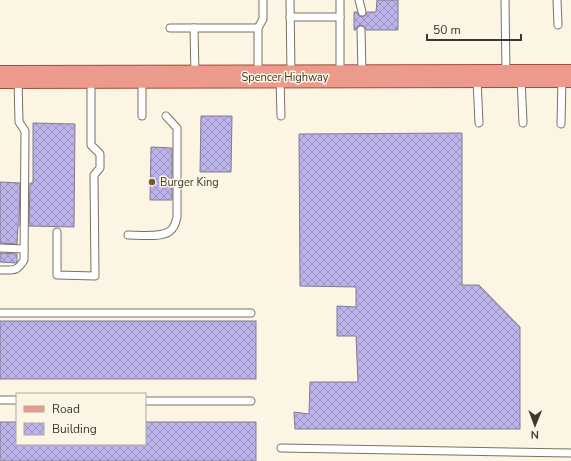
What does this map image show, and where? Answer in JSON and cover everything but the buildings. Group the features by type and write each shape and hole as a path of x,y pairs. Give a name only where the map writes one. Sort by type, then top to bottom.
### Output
{"main road":[{"name":"Spencer Highway","path":"9,77 566,76"}],"lane":[{"path":"258,77 258,28 263,19 263,0"},
{"path":"281,116 290,17 290,0"},
{"path":"340,0 340,76"},
{"path":"359,0 362,12"},
{"path":"506,0 513,76 523,123"},
{"path":"557,0 558,25"},
{"path":"290,17 340,17"},
{"path":"170,28 258,28"},
{"path":"194,28 195,77"},
{"path":"361,30 362,76"},
{"path":"477,76 479,123"},
{"path":"562,124 566,76"},
{"path":"0,270 16,270 21,266 24,260 25,131 19,122 9,77"},
{"path":"57,232 57,276 95,276 94,175 100,168 100,154 91,145 91,77"},
{"path":"142,77 142,116"},
{"path":"128,235 165,234 175,225 177,217 178,128 166,116"},
{"path":"0,248 24,248"},
{"path":"0,313 251,313"},
{"path":"0,400 16,400"},
{"path":"146,401 252,401"},
{"path":"281,448 571,453"}],"place":[{"name":"Burger King","path":"152,182"}]}
